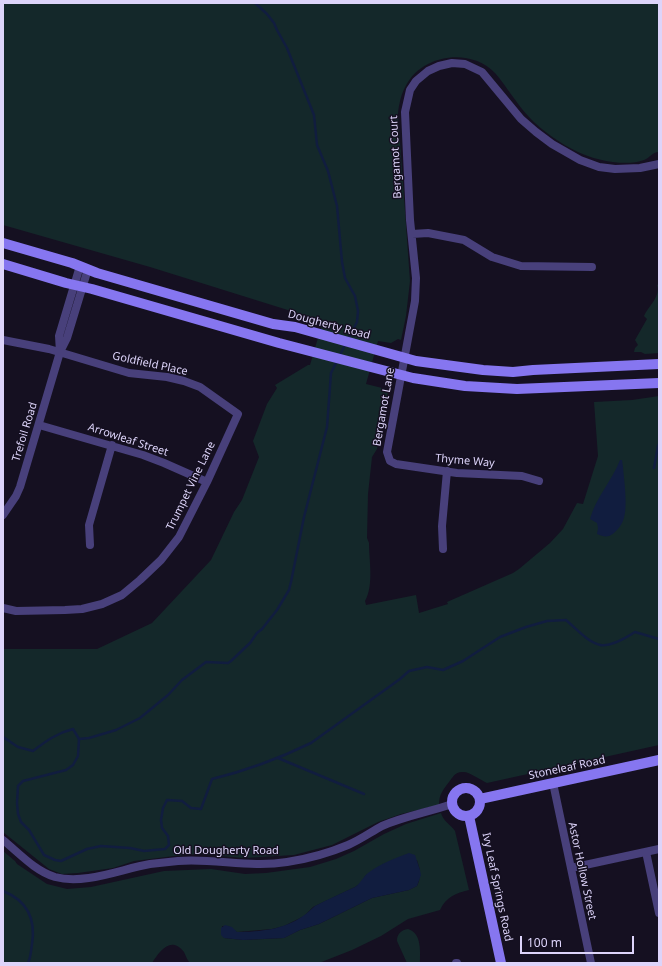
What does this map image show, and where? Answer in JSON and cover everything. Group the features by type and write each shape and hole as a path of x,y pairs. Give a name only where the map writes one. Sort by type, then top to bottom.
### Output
{"main road":[{"name":"Dougherty Road","path":"3,243 266,322 295,327 319,335 416,361 458,368 513,372 658,364"},
{"path":"3,264 371,368 413,378 465,386 517,389 659,383"},
{"name":"Stoneleaf Road","path":"480,799 659,760"},
{"path":"468,788 476,791 480,799 478,810 473,815 465,816 458,814 453,808 453,795 459,789 468,788"},
{"name":"Ivy Leaf Springs Road","path":"469,816 501,963"}],"street":[{"name":"Bergamot Court","path":"404,357 415,301 416,278 405,112 410,90 416,81 428,71 439,66 452,63 465,64 482,72 521,119 552,144 580,160 599,167 615,169 640,168 659,164"},
{"path":"412,234 428,233 464,240 492,257 521,266 592,267"},
{"name":"Trefoil Road","path":"3,515 13,501 20,487 60,352 59,336 84,268"},
{"name":"Goldfield Place","path":"3,340 60,352 129,373 168,377 184,381 200,387 238,414"},
{"name":"Bergamot Lane","path":"390,461 387,452 404,357"},
{"name":"Trumpet Vine Lane","path":"3,608 16,611 82,609 102,604 122,595 161,560 179,537 207,482 238,414"},
{"name":"Arrowleaf Street","path":"39,425 112,445 164,463 207,482"},
{"path":"90,545 89,525 112,445"},
{"name":"Thyme Way","path":"390,461 400,465 447,471 522,476 538,480"},
{"path":"443,549 442,526 447,471"},
{"name":"Astor Hollow Street","path":"553,783 591,963"},
{"name":"Old Dougherty Road","path":"3,840 30,863 46,873 55,877 69,879 96,877 151,864 178,861 256,864 285,863 315,856 349,845 383,826 404,818 452,804"},
{"path":"571,868 659,849"},
{"path":"646,852 659,913"}],"green space":[{"path":"3,3 659,3 659,152 644,160 628,163 610,162 585,155 565,145 552,137 529,117 495,73 480,62 472,59 454,57 436,60 415,73 406,85 398,114 410,281 406,316 401,340 398,339 391,343 378,341 366,384 386,389 388,392 377,449 372,457 368,494 367,538 369,543 370,580 368,595 365,601 366,605 416,595 419,613 448,604 447,602 519,569 550,543 563,529 577,503 583,504 598,456 594,402 632,400 659,396 659,745 487,783 469,773 458,772 453,776 443,790 439,805 401,814 378,822 332,845 294,855 244,858 199,854 174,856 134,861 113,868 62,874 49,869 3,832 3,649 97,649 152,623 211,560 234,512 242,500 259,457 253,441 267,404 277,388 275,385 310,365 323,321 150,267 3,225"},
{"path":"659,284 659,353 645,354 641,352 634,352 638,345 635,340 647,319 644,316 658,292 657,285"},
{"path":"441,813 443,818 455,831 469,890 452,896 445,902 440,910 408,919 381,936 352,950 319,963 190,963 184,952 179,947 170,945 158,954 152,963 3,963 3,851 17,864 47,884 67,889 91,887 164,871 211,869 245,874 266,873 310,867 336,859 354,851 384,834 406,824","holes":["417,860 420,870 417,886 409,890 372,898 319,924 300,930 284,938 243,940 224,938 222,926 228,926 237,932 272,929 284,926 304,916 313,907 355,887 361,883 366,875"]},
{"path":"408,929 416,934 418,939 420,948 420,963 407,963 397,941 400,933 403,930"}],"water":[{"path":"620,460 622,460 625,488 626,504 624,518 614,533 610,536 604,536 597,534 597,523 590,519 596,503 617,468"},
{"path":"409,853 415,855 421,875 417,886 409,890 372,898 319,924 300,930 284,938 243,940 224,938 221,935 221,928 225,925 232,927 237,932 272,929 288,924 305,915 315,906 355,887 368,873 378,867"}],"waterway":[{"path":"255,3 274,23 287,48 314,115 317,145 328,171 337,206 342,262 345,278 355,296 358,311 357,322 348,339"},
{"path":"339,357 346,343"},
{"path":"79,739 89,738 116,730 140,718 168,695 182,680 206,662 228,663 250,643 277,610 289,590 291,582 304,517 327,427 331,373 337,361"},
{"path":"654,468 659,444"},
{"path":"3,737 18,747 33,751 52,738 73,729 79,739 78,756 73,765 66,770 23,781 18,786 17,803 18,814 21,822 29,830 44,855 61,861 87,849 101,846 130,848 144,851 165,849 169,845 168,836 162,828 161,820 163,808 167,800 182,801 191,808 201,809 212,779 262,764 311,743 409,671 427,667 443,670 463,661 500,637 547,621 566,620 584,636 598,644 605,645 613,643 635,632 659,639"},
{"path":"278,758 364,794"},
{"path":"3,891 19,900 28,912 31,919 33,935 31,954 28,963"}]}
